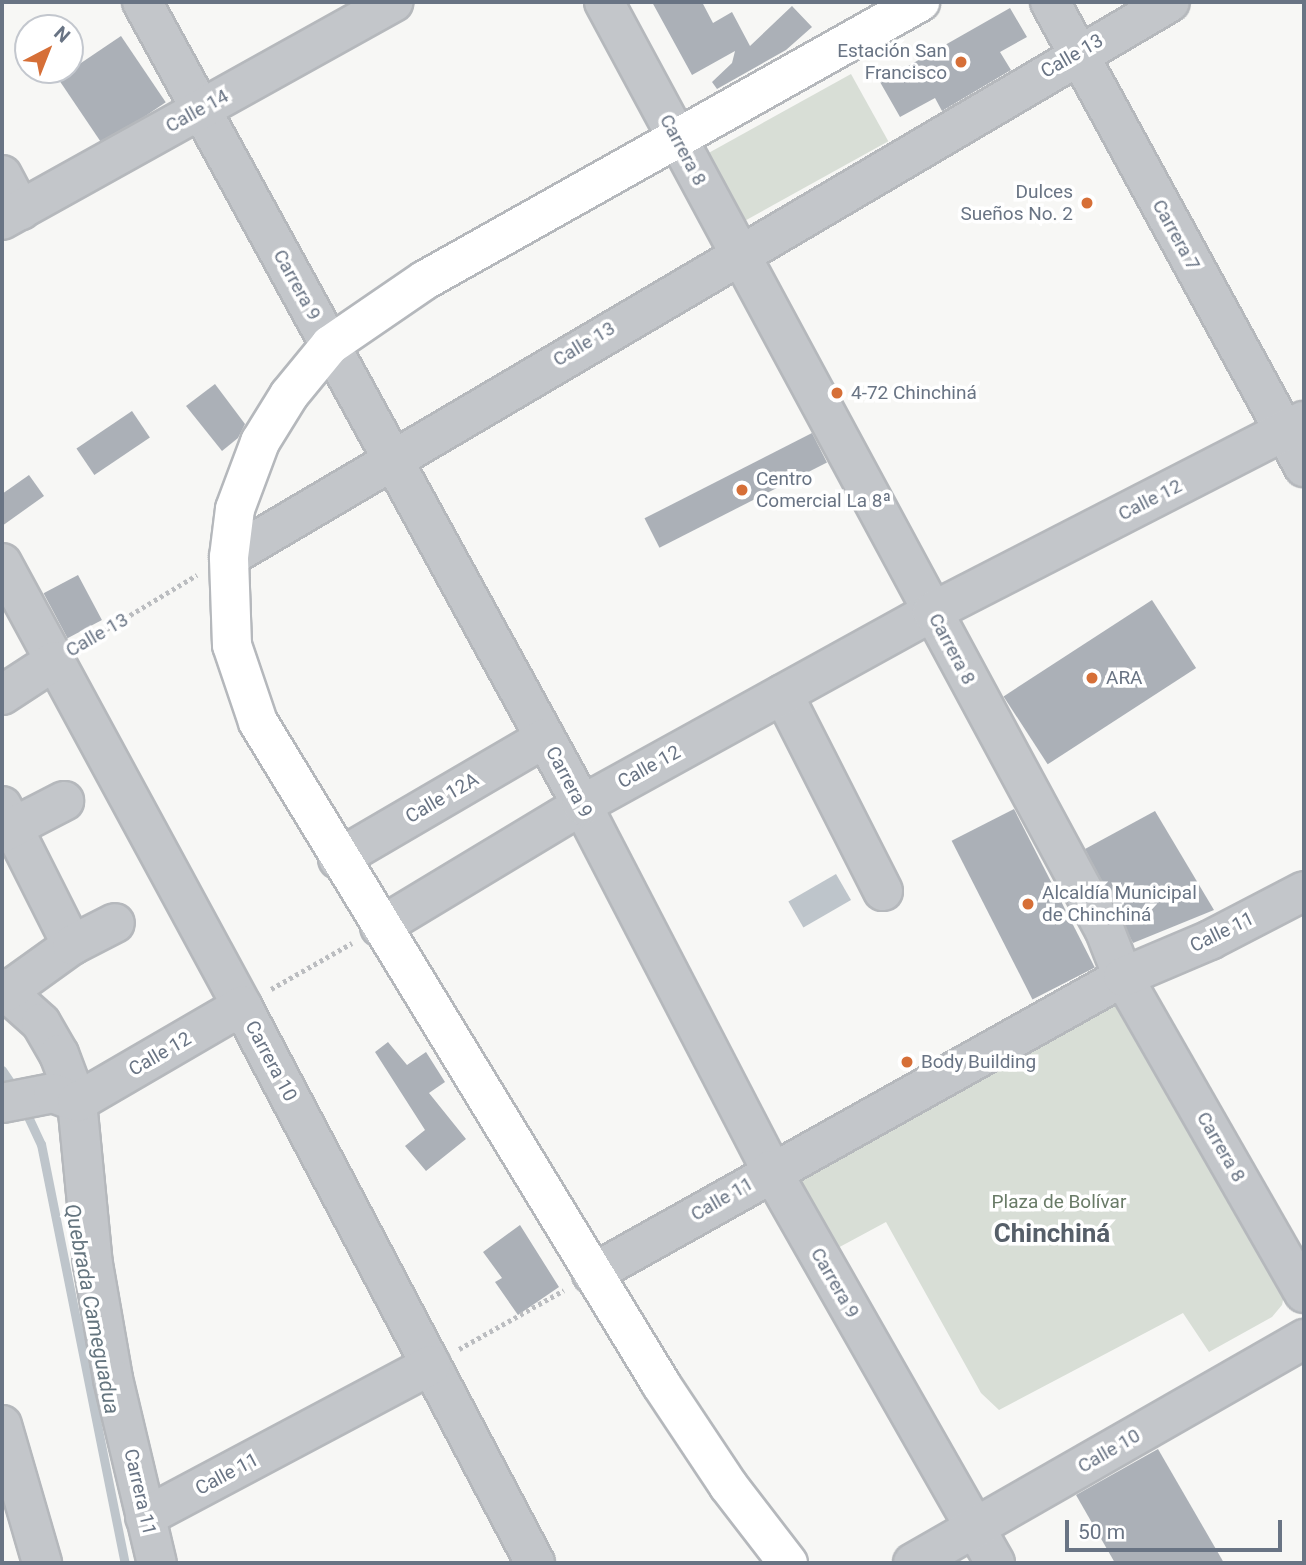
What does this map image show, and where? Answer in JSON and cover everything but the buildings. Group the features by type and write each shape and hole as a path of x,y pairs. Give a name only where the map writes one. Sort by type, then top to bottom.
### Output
{"main road":[{"path":"788,1563 714,1464 592,1274 258,723 242,685 232,645 229,556 234,509 260,442 289,395 330,345 425,281 920,2"}],"street":[{"name":"Carrera 9","path":"142,2 394,457 582,805 771,1170 995,1563"},
{"name":"Carrera 8","path":"604,2 1105,931 1123,977 1304,1293"},
{"name":"Carrera 7","path":"1049,2 1076,53 1294,426 1304,467"},
{"name":"Calle 13","path":"229,556 1076,53 1170,2"},
{"name":"Calle 14","path":"11,215 387,3"},
{"path":"2,175 11,215"},
{"name":"Calle 12","path":"380,927 582,805 932,612 1294,426"},
{"name":"Carrera 10","path":"2,563 242,1006 535,1563"},
{"name":"Calle 13","path":"2,695 54,661"},
{"path":"783,694 883,891"},
{"name":"Calle 12A","path":"338,859 545,738"},
{"path":"64,801 5,822 72,945"},
{"name":"Calle 11","path":"592,1274 771,1170 1123,977 1210,940 1304,891"},
{"path":"5,990 72,945 115,923"},
{"name":"Carrera 11","path":"5,990 41,1023 59,1054 113,1379 157,1563"},
{"name":"Calle 12","path":"5,1102 65,1098 242,1006"},
{"name":"Calle 10","path":"913,1563 1304,1339"},
{"name":"Calle 11","path":"145,1517 431,1365"},
{"path":"2,1425 42,1563"}],"path":[{"name":"Calle 13","path":"54,661 229,556"},
{"path":"242,1006 380,927"},
{"path":"431,1365 592,1274"}],"green space":[{"path":"851,74 888,141 742,222 705,155"},
{"name":"Plaza de Bolívar","path":"1120,1000 1285,1291 1282,1305 1272,1317 1209,1352 1183,1313 999,1410 981,1393 886,1222 834,1250 795,1186 799,1168 867,1124 882,1135 934,1106 937,1084"}],"shaded area":[{"path":"836,874 851,900 803,927 788,902"}],"waterway":[{"name":"Quebrada Cameguadua","path":"2,1070 17,1092"},
{"name":"Quebrada Cameguadua","path":"24,1108 41,1144 125,1563"}],"place":[{"name":"Estación San Francisco","path":"961,62"},
{"name":"Dulces Sueños No. 2","path":"1087,203"},
{"name":"4-72 Chinchiná","path":"837,393"},
{"name":"Centro Comercial La 8ª","path":"742,490"},
{"name":"ARA","path":"1092,678"},
{"name":"Alcaldía Municipal de Chinchiná","path":"1028,904"},
{"name":"Body Building","path":"907,1062"}],"district":[{"name":"Chinchiná","path":"1052,1234"}]}
